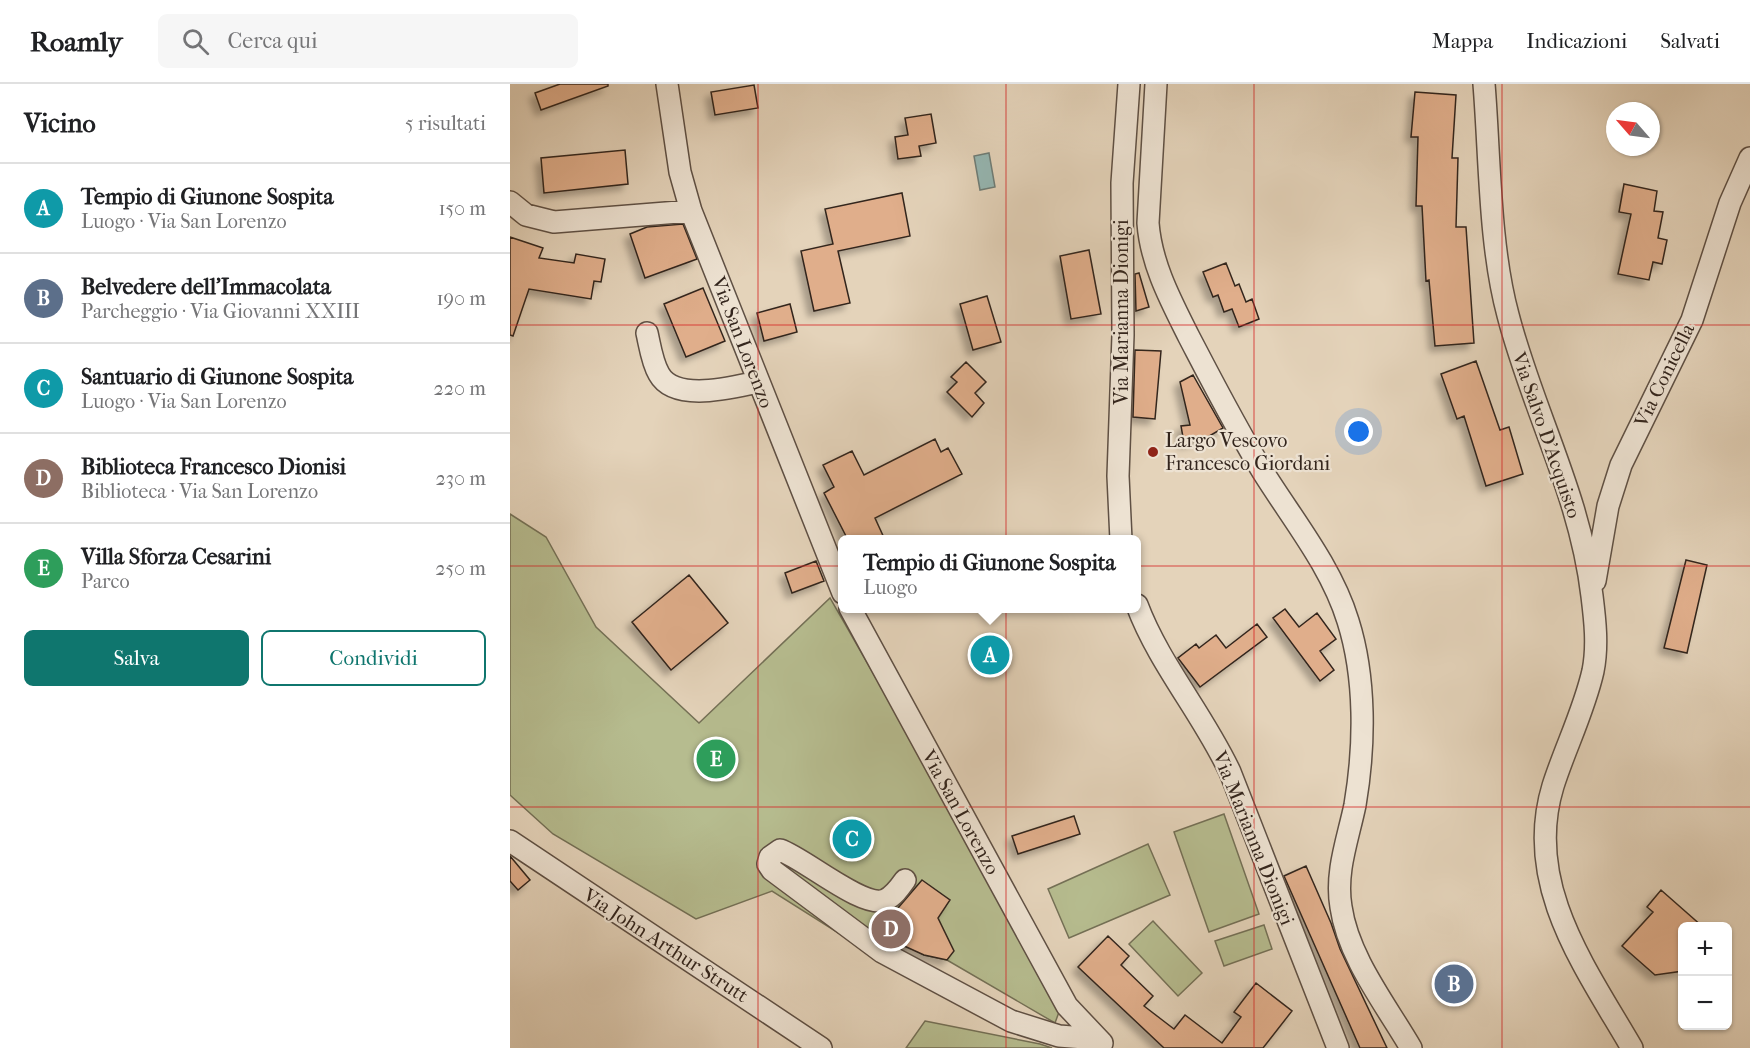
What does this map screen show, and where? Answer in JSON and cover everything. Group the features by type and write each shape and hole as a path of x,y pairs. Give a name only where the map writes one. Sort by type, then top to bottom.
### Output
{"street":[{"name":"Via San Lorenzo","path":"667,84 677,154 692,211 838,581"},
{"name":"Via Marianna Dionigi","path":"1121,535 1118,477 1123,335 1122,183 1129,84"},
{"path":"1156,84 1148,223 1151,246 1159,272 1175,310 1231,416 1331,581 1351,630 1358,678 1362,744 1357,789 1340,870 1341,910 1356,952 1411,1048"},
{"name":"Via Salvo D'Acquisto","path":"1484,84 1494,221 1505,304 1525,373 1572,498 1592,596 1596,640 1593,670 1549,804 1545,832 1546,858 1551,890 1567,934 1632,1048"},
{"name":"Via Conicella","path":"1592,596 1608,506 1621,465 1692,320 1730,203 1750,158"},
{"path":"510,202 536,219 554,222 692,211"},
{"path":"647,333 659,374 672,385 705,391 758,382"},
{"name":"Via San Lorenzo","path":"852,613 1072,1014 1103,1044"},
{"name":"Via Marianna Dionigi","path":"1141,613 1154,641 1213,737 1230,772 1338,1048"},
{"name":"Via John Arthur Strutt","path":"510,841 822,1048"},
{"path":"905,880 893,895 884,901 876,901 842,885 780,850 770,857 768,864 772,870 882,952 953,991 1033,1030 1103,1044"}],"green space":[{"path":"510,514 546,537 596,627 699,723 830,598 959,823 1059,1012 1055,1023 947,960 924,955 892,938 878,958 772,891 696,919 553,834 510,795"},
{"path":"1224,814 1259,914 1209,932 1174,832"},
{"path":"1148,844 1170,895 1069,938 1048,889"},
{"path":"1153,921 1202,973 1178,996 1129,944"},
{"path":"1264,925 1272,949 1224,966 1215,941"},
{"path":"925,1021 1040,1044 1052,1048 906,1048"}],"water":[{"path":"989,153 995,187 980,190 974,156"}],"building":[{"path":"560,84 608,84 608,86 541,110 535,93"},
{"path":"754,85 758,108 715,115 711,92"},
{"path":"1415,92 1456,95 1452,158 1458,158 1456,227 1466,227 1474,343 1435,346 1429,280 1426,281 1422,206 1416,206 1418,137 1411,137"},
{"path":"931,114 936,143 919,146 921,156 898,159 895,137 908,135 905,118"},
{"path":"625,150 628,184 544,193 541,158"},
{"path":"1624,184 1657,191 1654,211 1663,212 1658,238 1667,240 1662,264 1653,262 1649,280 1618,274 1631,214 1619,212"},
{"path":"902,193 910,236 838,251 850,303 814,311 801,251 833,244 825,209"},
{"path":"683,224 697,259 645,278 630,234 647,227"},
{"path":"510,237 543,248 539,258 574,263 576,254 605,259 601,282 594,281 591,299 529,289 513,336 510,335"},
{"path":"1089,250 1101,314 1071,319 1060,256"},
{"path":"1226,263 1235,286 1239,284 1246,302 1252,299 1259,319 1239,327 1232,309 1224,312 1218,295 1213,297 1203,272"},
{"path":"1139,273 1149,307 1136,311 1135,274"},
{"path":"703,288 725,341 686,357 664,304"},
{"path":"987,296 1001,342 973,350 960,304"},
{"path":"790,304 797,332 764,341 757,313"},
{"path":"1135,350 1161,351 1155,419 1133,417"},
{"path":"1476,361 1500,430 1509,427 1523,474 1486,486 1464,416 1457,419 1441,374"},
{"path":"966,362 986,382 975,393 984,403 972,417 947,392 957,382 951,377"},
{"path":"1193,375 1223,428 1206,438 1184,443 1181,426 1190,425 1180,382"},
{"path":"935,439 941,452 948,448 962,474 875,518 883,535 845,535 824,493 834,487 823,465 852,451 864,475"},
{"path":"1686,560 1707,565 1687,653 1664,648"},
{"path":"816,561 824,581 792,593 785,573"},
{"path":"689,575 728,623 671,670 632,622"},
{"path":"1285,609 1299,627 1317,613 1336,639 1320,651 1334,670 1320,681 1273,618"},
{"path":"1257,624 1267,637 1200,687 1178,658 1196,644 1199,648 1216,635 1226,648"},
{"path":"1074,816 1080,834 1018,854 1012,836"},
{"path":"510,856 530,880 518,890 510,881"},
{"path":"1306,866 1340,949 1387,1048 1360,1048 1284,876"},
{"path":"922,880 950,900 938,918 954,951 947,960 924,955 902,945 880,929"},
{"path":"1661,890 1697,922 1678,922 1678,972 1655,975 1622,946 1653,912 1647,907"},
{"path":"1108,936 1129,956 1121,965 1153,996 1144,1006 1174,1029 1185,1015 1222,1043 1241,1017 1234,1012 1256,983 1292,1011 1263,1048 1164,1048 1078,967"}],"place":[{"name":"Largo Vescovo Francesco Giordani","path":"1153,452"},
{"name":"Tempio di Giunone Sospita","path":"990,655"},
{"name":"Villa Sforza Cesarini","path":"716,759"},
{"name":"Santuario di Giunone Sospita","path":"852,839"},
{"name":"Biblioteca Francesco Dionisi","path":"891,929"},
{"name":"Belvedere dell'Immacolata","path":"1454,984"}]}
